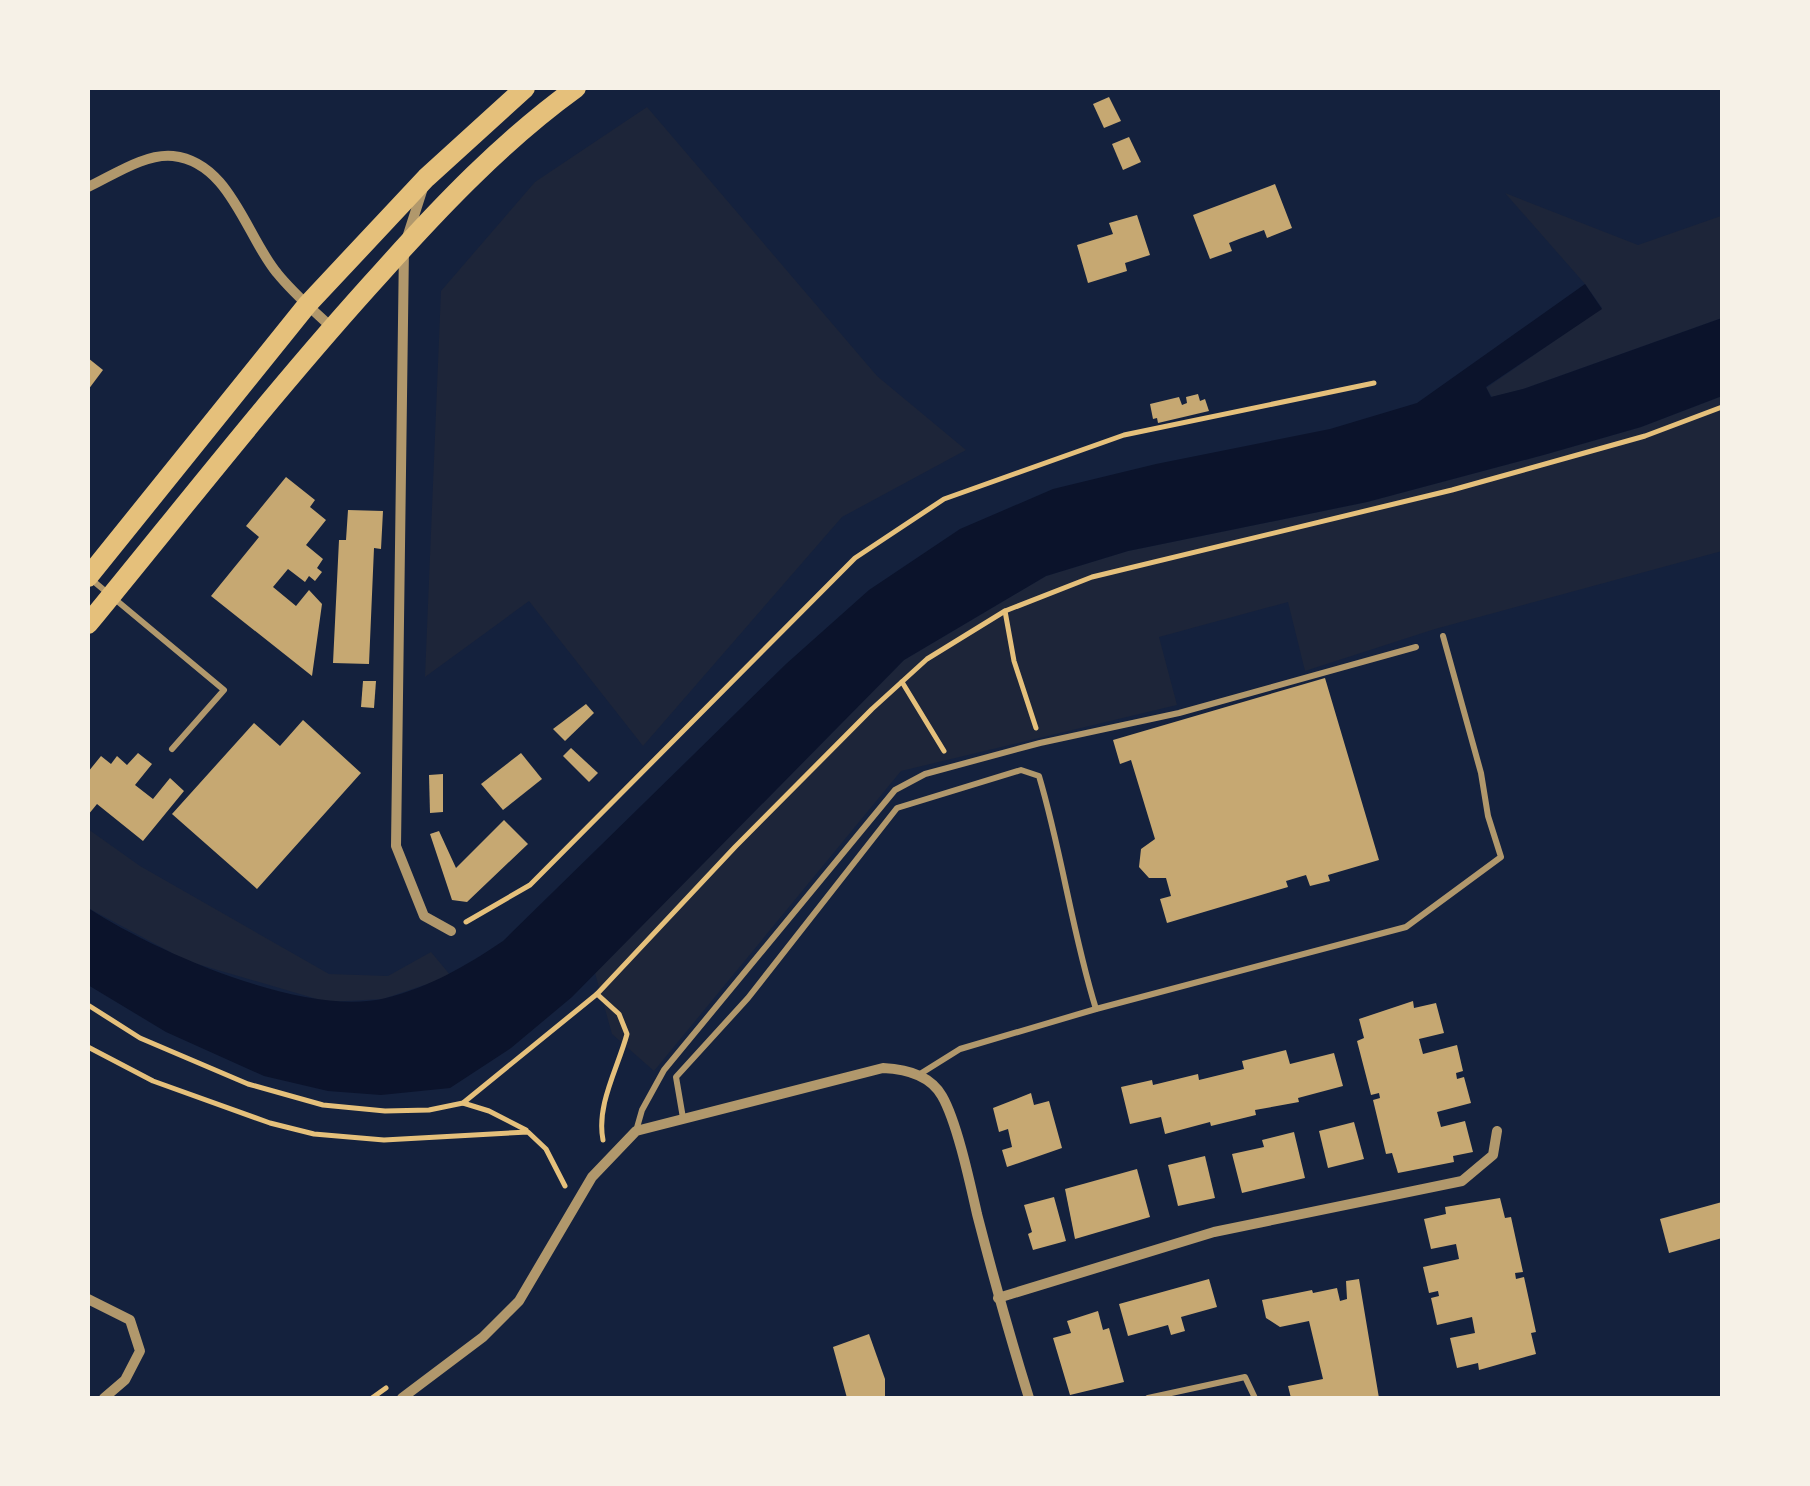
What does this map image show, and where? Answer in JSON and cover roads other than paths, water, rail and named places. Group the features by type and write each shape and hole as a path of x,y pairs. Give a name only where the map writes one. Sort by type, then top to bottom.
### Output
{"main road":[{"path":"88,576 307,305 426,178 526,88"},
{"path":"88,624 331,328 486,163 576,88"}],"street":[{"path":"88,188 150,159 173,156 199,164 220,182 275,271 331,328"},
{"path":"426,178 404,248 396,846 424,916 450,932"},
{"path":"402,1398 483,1337 520,1301 592,1177 636,1131 883,1068 920,1074 942,1094 1028,1398"},
{"path":"998,1298 1214,1232 1462,1181 1493,1155 1497,1130"},
{"path":"88,1299 130,1320 140,1352 125,1380 104,1398"}],"lane":[{"path":"88,576 224,690 172,749"},
{"path":"920,1074 960,1049 1406,927 1500,858 1443,636"},
{"path":"636,1131 642,1110 664,1070 896,790 925,774 1040,743 1179,713 1416,646"},
{"path":"684,1119 676,1077 748,998 897,808 1022,770 1039,776 1044,790 1096,1009"},
{"path":"1148,1398 1245,1377 1255,1398"}]}
